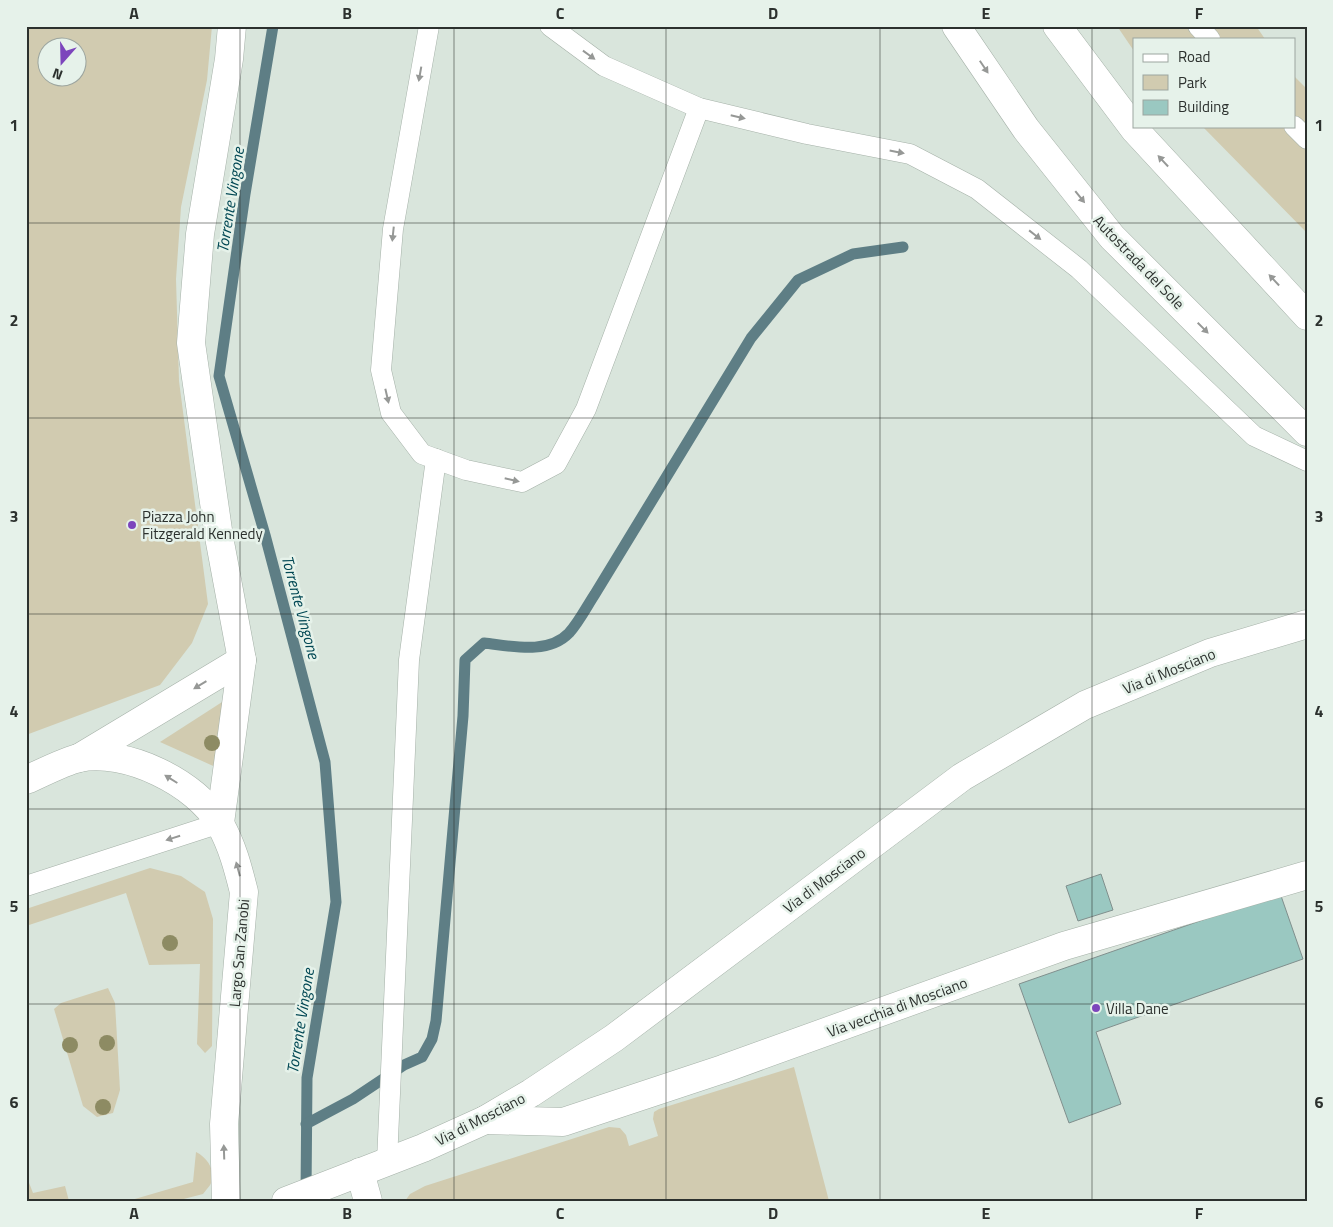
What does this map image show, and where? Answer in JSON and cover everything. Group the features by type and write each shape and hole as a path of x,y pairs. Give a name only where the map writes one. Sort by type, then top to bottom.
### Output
{"main road":[{"path":"220,823 242,660 219,536 191,343 200,234 232,26"},
{"name":"Autostrada del Sole","path":"956,26 1026,130 1112,237 1307,432"},
{"path":"1057,26 1133,127"},
{"path":"1134,128 1307,316"},
{"name":"Via di Mosciano","path":"286,1201 423,1148 485,1120 531,1093 614,1038 962,777 1085,705 1210,653 1302,625"},
{"path":"27,779 79,758 242,660"},
{"path":"79,758 105,757 130,762 159,772 194,793 220,823"},
{"name":"Largo San Zanobi","path":"220,823 235,858 244,892 224,1124 226,1201"},
{"name":"Via vecchia di Mosciano","path":"485,1120 563,1122 723,1069 1064,946 1307,875"},
{"path":"360,1172 368,1201"}],"lane":[{"path":"429,26 393,229 381,370 391,413 422,454 466,470 522,482 556,464 586,409 699,108"},
{"path":"550,26 604,66 699,108 807,134 910,154 977,189 1079,269 1254,436 1307,461"},
{"path":"1198,26 1209,38"},
{"path":"1296,128 1307,139"},
{"path":"387,1162 409,660 436,459"},
{"path":"26,886 220,823"}],"green space":[{"name":"Piazza John Fitzgerald Kennedy","path":"26,26 212,26 207,80 181,207 176,279 179,381 208,604 192,643 160,685 26,735"},
{"path":"1117,26 1256,26 1264,38 1133,38 1133,50"},
{"path":"1296,78 1307,89 1307,233 1204,128 1296,128"},
{"path":"233,695 231,774 160,742"},
{"path":"150,868 181,876 205,892 213,919 212,1046 205,1053 197,1044 200,964 149,965 126,893 26,926 26,909"},
{"path":"108,988 115,1003 120,1090 113,1113 97,1117 83,1106 54,1009 61,1003"},
{"path":"794,1067 829,1201 405,1201 410,1194 425,1186 609,1127 620,1128 626,1135 629,1146 658,1136 653,1119 654,1112 659,1109"},
{"path":"196,1152 206,1160 212,1171 212,1182 203,1194 176,1201 128,1201 193,1182"},
{"path":"26,1175 33,1193 65,1186 69,1201 26,1201"}],"building":[{"path":"1101,874 1113,910 1078,921 1066,886"},
{"name":"Villa Dane","path":"1280,893 1303,959 1096,1032 1121,1104 1069,1123 1019,984"}],"waterway":[{"name":"Torrente Vingone","path":"273,26 245,194 219,376 265,535 325,762 336,902 307,1078 306,1193"},
{"path":"306,1124 353,1099 404,1065 422,1057 432,1039 436,1021 463,716 465,660 484,643 517,647 540,647 560,640 569,633 583,614 751,338 798,280 853,254 903,247"}],"place":[{"name":"Piazza John Fitzgerald Kennedy","path":"132,525"},
{"name":"Villa Dane","path":"1096,1008"}]}
